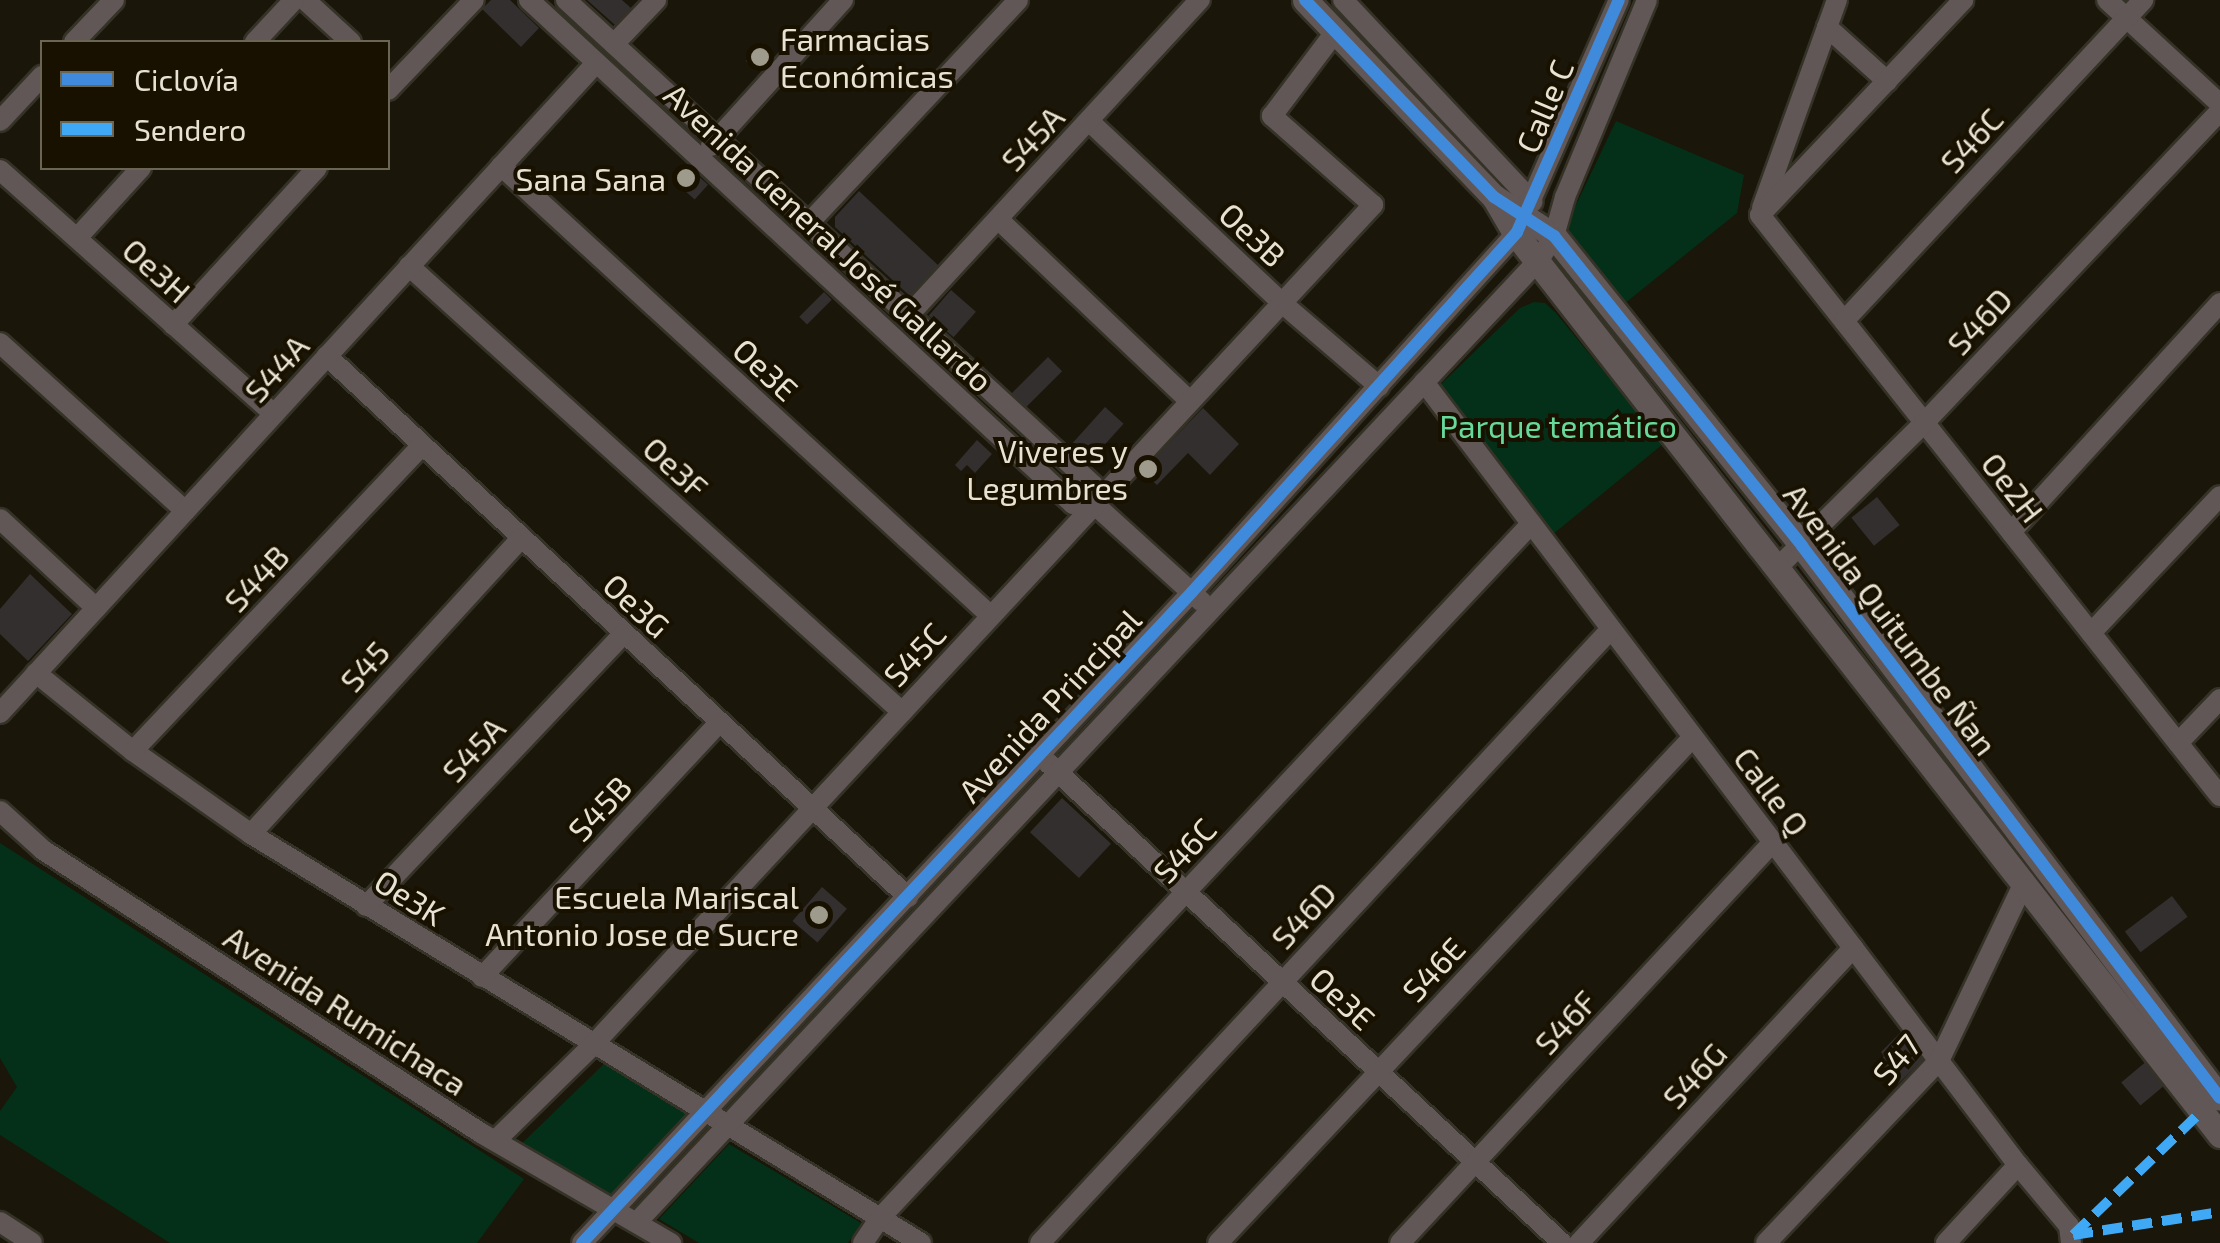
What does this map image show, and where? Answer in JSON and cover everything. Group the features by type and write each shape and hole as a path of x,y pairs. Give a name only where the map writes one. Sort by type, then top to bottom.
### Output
{"street":[{"path":"76,40 114,0"},
{"path":"258,40 294,0"},
{"path":"306,0 349,40"},
{"path":"390,83 474,0"},
{"name":"Avenida General José Gallardo","path":"529,0 1073,504 1094,504 1211,610"},
{"name":"Avenida General José Gallardo","path":"566,0 1093,485 1094,504"},
{"path":"614,44 656,0"},
{"path":"700,159 843,0"},
{"path":"807,224 1018,0"},
{"name":"S45A","path":"907,317 1200,0"},
{"name":"Avenida Quitumbe Ñan","path":"1305,0 1494,196 1523,221 1554,236 1802,546 2220,1098"},
{"path":"1343,0 1523,221"},
{"name":"Calle C","path":"1523,221 1619,0"},
{"name":"Calle C","path":"1538,261 1554,236 1565,197 1647,0"},
{"path":"1760,214 1837,0"},
{"path":"1760,214 1963,0"},
{"path":"2107,0 2220,108"},
{"name":"S46C","path":"1844,320 2143,0"},
{"path":"1827,27 1887,81"},
{"name":"S45C","path":"496,1140 592,1046 1373,205 1272,116 1336,30"},
{"name":"S44A","path":"0,713 596,62"},
{"path":"0,122 40,78"},
{"name":"S46D","path":"1777,568 1924,423 2220,108"},
{"name":"Oe3B","path":"1089,121 1282,303 1379,386"},
{"name":"Oe3E","path":"502,166 991,616"},
{"name":"Oe3H","path":"0,170 274,414"},
{"path":"77,238 140,170"},
{"path":"174,325 315,170"},
{"name":"Oe2H","path":"1760,214 2220,796"},
{"path":"998,218 1190,402"},
{"name":"Avenida Quitumbe Ñan","path":"1523,221 1538,261 2220,1136"},
{"name":"Avenida Principal","path":"582,1243 707,1114 1192,592 1523,221"},
{"name":"Avenida Principal","path":"637,1222 1538,261"},
{"name":"Oe3F","path":"409,266 902,712"},
{"path":"2011,532 2220,302"},
{"path":"0,343 185,511"},
{"name":"Oe3G","path":"327,356 908,897"},
{"name":"Calle Q","path":"1424,382 2072,1239"},
{"name":"S44B","path":"134,752 422,445"},
{"path":"2091,634 2220,496"},
{"path":"0,519 96,608"},
{"name":"S46C","path":"880,1218 1532,524"},
{"name":"S45","path":"251,834 521,538"},
{"name":"S46D","path":"1040,1243 1611,629"},
{"name":"S45A","path":"366,906 623,634"},
{"name":"Oe3K","path":"36,674 134,752 251,834 592,1046 921,1243"},
{"path":"2178,743 2220,699"},
{"name":"S45B","path":"482,977 719,723"},
{"name":"S46E","path":"1218,1243 1693,737"},
{"name":"Oe3E","path":"1040,755 1562,1243"},
{"name":"Avenida Rumichaca","path":"0,811 43,850 496,1140 671,1243"},
{"name":"S46F","path":"1400,1243 1773,842"},
{"name":"S47","path":"1766,1243 1939,1061 2025,882"},
{"name":"S46G","path":"1579,1243 1854,948"},
{"path":"1946,1243 2018,1165"},
{"path":"863,1243 880,1218"},
{"path":"0,1222 32,1243"}],"green space":[{"path":"1616,121 1744,175 1737,213 1624,304 1563,232"},
{"name":"Parque temático","path":"1534,302 1545,303 1556,313 1663,444 1552,535 1440,385 1520,308"},
{"path":"0,843 524,1179 477,1243 170,1243 0,1135 0,1111 17,1087 0,1058"},
{"path":"611,1057 707,1115 616,1210 514,1151"},
{"path":"729,1144 861,1223 848,1243 699,1243 659,1219"}],"building":[{"path":"491,0 510,0 539,28 521,47 482,9"},
{"path":"587,0 622,0 631,8 615,25"},
{"name":"Farmacias Económicas","path":"763,43 773,53 755,71 745,61"},
{"path":"685,164 708,185 695,200 672,179"},
{"path":"859,191 939,266 911,297 835,227 835,217"},
{"path":"951,290 976,312 954,337 929,316"},
{"path":"824,292 832,300 807,325 799,317"},
{"path":"1048,357 1062,371 1024,409 1010,395"},
{"path":"1105,407 1124,424 1087,464 1069,447"},
{"path":"1203,408 1239,444 1210,475 1188,453 1157,485 1142,471"},
{"path":"977,440 992,454 975,473 967,465 961,471 955,465"},
{"path":"1877,497 1900,525 1874,546 1851,518"},
{"path":"30,574 72,614 28,661 0,634 0,609"},
{"path":"1062,798 1111,844 1079,878 1030,832"},
{"name":"Escuela Mariscal Antonio Jose de Sucre","path":"822,887 847,909 817,943 792,921"},
{"path":"2172,896 2188,917 2141,952 2125,932"},
{"path":"1907,1026 1931,1052 1898,1084 1877,1062 1884,1056 1881,1052"},
{"path":"2148,1060 2167,1083 2140,1105 2121,1082"}],"marked path":[{"path":"2073,1235 2202,1111"},
{"path":"2073,1235 2220,1212"}],"cycle path":[{"path":"1305,0 1494,197 1554,236 1802,546 2220,1098"},
{"path":"582,1243 1192,592 1517,232 1619,0"}],"place":[{"name":"Farmacias Económicas","path":"760,57"},
{"name":"Sana Sana","path":"686,178"},
{"name":"Viveres y Legumbres","path":"1148,469"},
{"name":"Escuela Mariscal Antonio Jose de Sucre","path":"819,915"}]}
